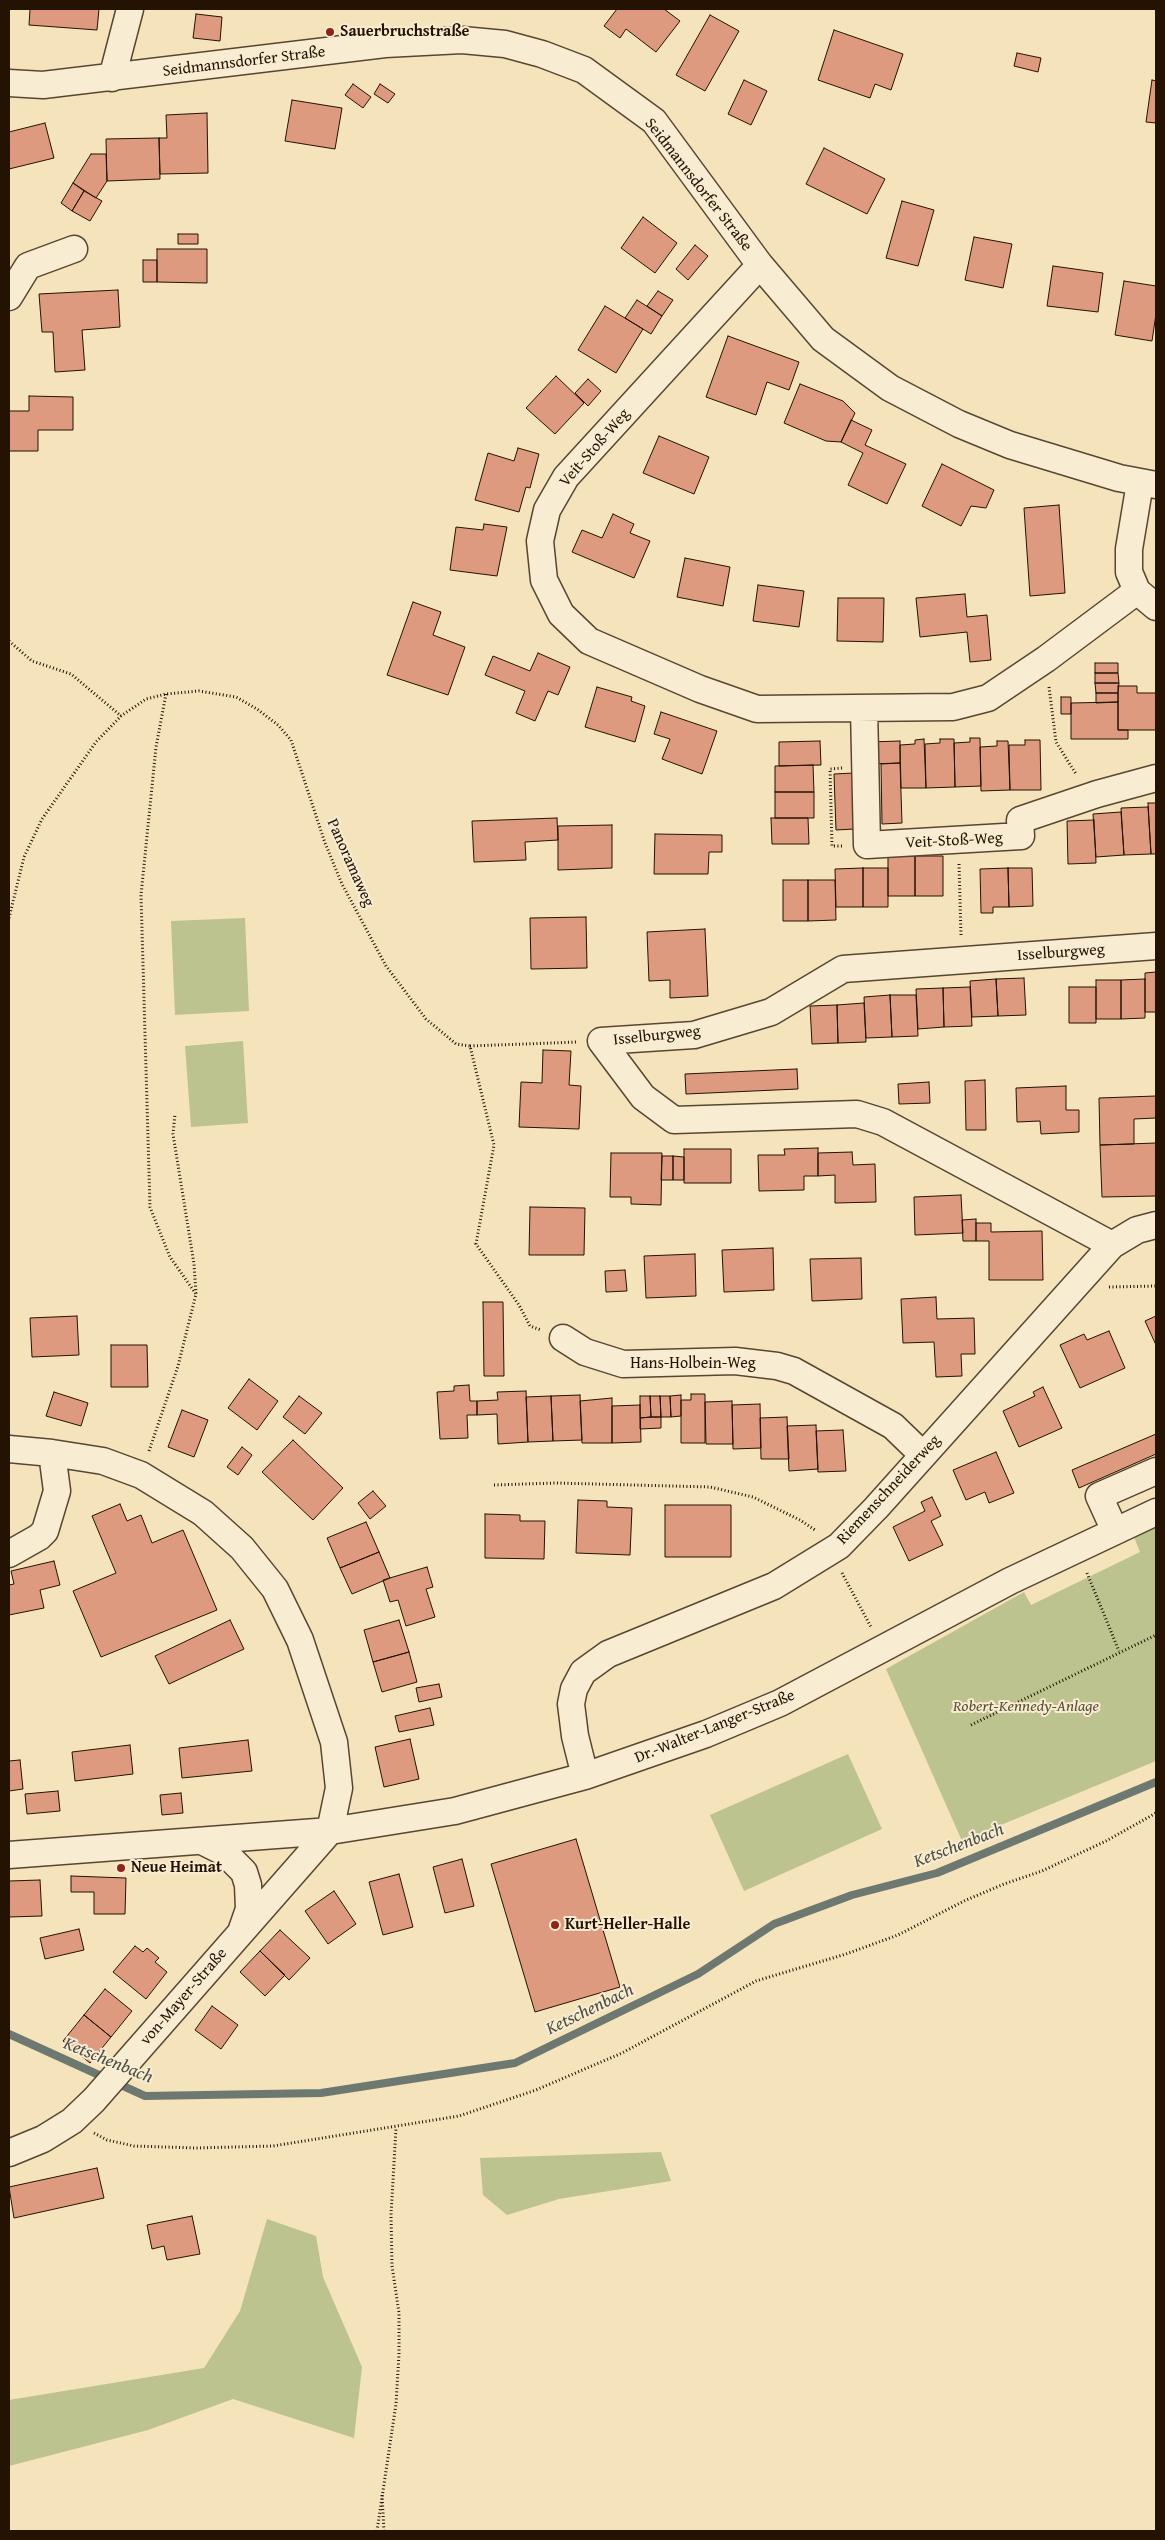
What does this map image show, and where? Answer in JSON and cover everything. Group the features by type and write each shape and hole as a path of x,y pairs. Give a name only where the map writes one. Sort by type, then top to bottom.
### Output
{"street":[{"path":"112,78 130,9"},
{"name":"Seidmannsdorfer Straße","path":"9,83 43,85 112,78 385,44 462,40 505,44 542,54 584,70 654,121 760,265 823,339 890,388 959,424 1010,445 1148,484"},
{"path":"9,298 28,266 74,249"},
{"name":"Veit-Stoß-Weg","path":"760,265 566,477 547,510 540,541 544,580 561,614 590,640 700,689 757,709 953,707 988,698 1046,659 1147,599"},
{"path":"1147,599 1129,572 1129,549 1148,484"},
{"name":"Veit-Stoß-Weg","path":"864,708 867,845 959,842 1020,836 1020,820 1097,794 1156,778"},
{"name":"Isselburgweg","path":"601,1041 694,1035 771,1012 843,969 1156,946"},
{"name":"Isselburgweg","path":"601,1041 643,1097 674,1120 836,1113 857,1114 883,1122 1112,1245"},
{"name":"Riemenschneiderweg","path":"585,1776 575,1736 571,1704 574,1689 583,1672 608,1654 774,1586 839,1546 876,1508 922,1454 1112,1245 1137,1230 1156,1225"},
{"name":"Hans-Holbein-Weg","path":"563,1338 585,1352 623,1364 735,1361 777,1366 794,1371 893,1426 922,1454"},
{"path":"9,1449 52,1452 103,1461 141,1475 203,1513 242,1548 275,1589 300,1640 334,1742 339,1788 330,1831 9,1855"},
{"path":"9,1554 39,1537 45,1531 57,1491 52,1452"},
{"path":"1115,1531 1099,1496 1156,1470"},
{"name":"Dr.-Walter-Langer-Straße","path":"330,1831 455,1811 585,1776 706,1734 780,1703 1010,1582 1156,1512"},
{"name":"von-Mayer-Straße","path":"9,2153 43,2139 72,2121 94,2100 330,1831"},
{"name":"von-Mayer-Straße","path":"202,1841 224,1852 244,1872 248,1885 249,1909 242,1930"}],"path":[{"path":"9,641 32,660 71,674 122,716"},
{"path":"1046,659 1056,742 1074,772 1097,794"},
{"name":"Panoramaweg","path":"9,918 24,857 42,819 96,742 122,716 146,699 166,694 199,691 236,697 257,709 278,725 291,740 325,843 342,884 386,966 426,1020 456,1044 470,1046"},
{"path":"166,694 154,767 142,895 150,1207 170,1257 196,1294"},
{"path":"959,842 961,961"},
{"path":"563,1338 530,1326 519,1306 476,1244 494,1145 470,1046 601,1041"},
{"path":"141,1475 178,1366 196,1294 194,1264 173,1134 175,1114"},
{"path":"1073,1288 1156,1286"},
{"path":"494,1484 556,1483 710,1487 753,1497 800,1520 839,1546"},
{"path":"1076,1550 1119,1651"},
{"path":"847,1579 868,1620"},
{"path":"971,1725 1119,1651 1156,1635"},
{"path":"72,2121 106,2140 134,2146 196,2148 273,2146 396,2128 459,2116 536,2090 622,2053 756,1981 846,1954 898,1935 964,1901 1004,1884 1042,1871 1106,1841 1156,1813"},
{"path":"377,2531 382,2487 396,2404 399,2354 399,2313 392,2266 391,2215 396,2128"},
{"path":"382,2487 384,2531"}],"green space":[{"path":"245,918 249,1011 175,1015 171,921"},
{"path":"243,1041 248,1123 191,1127 185,1046"},
{"name":"Robert-Kennedy-Anlage","path":"1156,1526 1156,1761 962,1841 886,1669 1024,1592 1031,1605 1140,1552 1134,1537"},
{"path":"848,1754 882,1829 744,1891 710,1815"},
{"path":"661,2152 671,2181 559,2199 507,2215 483,2195 480,2158"},
{"path":"267,2219 316,2236 323,2277 362,2367 354,2438 233,2399 148,2430 9,2466 9,2400 204,2368 240,2311"}],"building":[{"path":"30,9 99,9 97,30 29,25"},
{"path":"617,9 664,9 680,21 656,52 626,29 620,38 604,26"},
{"path":"196,14 222,17 220,41 193,38"},
{"path":"710,15 739,31 705,91 676,75"},
{"path":"834,30 903,54 891,90 875,84 870,98 818,80"},
{"path":"1017,53 1041,58 1038,72 1014,66"},
{"path":"744,80 767,91 751,125 728,114"},
{"path":"1152,80 1156,81 1156,123 1146,122"},
{"path":"353,84 371,97 363,108 345,95"},
{"path":"380,84 395,94 388,103 374,94"},
{"path":"292,100 342,108 335,149 285,141"},
{"path":"207,113 208,173 160,174 159,138 167,138 166,115"},
{"path":"45,123 54,158 9,169 9,132"},
{"path":"159,138 160,179 107,181 106,139"},
{"path":"824,148 885,179 867,214 806,184"},
{"path":"91,154 106,154 107,181 96,198 73,183"},
{"path":"73,183 84,191 72,211 61,203"},
{"path":"84,191 102,201 90,221 72,211"},
{"path":"902,201 934,210 918,266 886,258"},
{"path":"643,217 677,243 655,273 621,248"},
{"path":"178,234 198,234 198,244 178,244"},
{"path":"974,237 1012,244 1003,288 965,280"},
{"path":"695,245 708,256 688,280 676,269"},
{"path":"157,249 207,249 207,283 157,282"},
{"path":"143,260 157,260 157,282 143,282"},
{"path":"1053,266 1103,273 1098,312 1047,306"},
{"path":"1124,281 1156,286 1156,314 1152,341 1115,335"},
{"path":"118,290 120,327 82,330 85,370 55,372 53,332 42,332 39,294"},
{"path":"658,291 673,300 662,316 647,306"},
{"path":"637,300 662,316 651,334 625,318"},
{"path":"605,306 643,329 616,373 578,350"},
{"path":"728,336 799,362 789,390 767,382 756,415 706,397"},
{"path":"556,376 584,403 555,434 526,408"},
{"path":"588,379 601,391 588,406 575,393"},
{"path":"800,384 843,401 855,413 841,442 826,441 784,423"},
{"path":"29,396 73,397 73,430 38,430 38,451 9,451 9,411 29,411"},
{"path":"851,420 872,430 865,445 906,464 887,504 848,485 863,453 841,442"},
{"path":"659,436 709,457 694,494 643,473"},
{"path":"518,448 539,454 530,488 526,487 519,512 475,500 488,453 514,461"},
{"path":"942,464 994,490 986,508 971,506 961,526 922,506"},
{"path":"1059,505 1065,593 1030,596 1024,508"},
{"path":"613,514 634,524 630,533 650,541 634,578 572,552 582,530 602,538"},
{"path":"484,524 507,527 497,576 450,570 456,527 483,530"},
{"path":"685,558 730,567 723,606 677,597"},
{"path":"758,585 804,591 799,627 753,621"},
{"path":"965,594 967,617 987,615 991,660 970,662 967,632 920,637 916,598"},
{"path":"838,598 884,598 883,642 837,641"},
{"path":"413,602 441,612 433,635 465,647 448,695 387,675"},
{"path":"538,653 570,667 558,695 548,691 535,721 516,713 525,691 485,675 493,656 530,671"},
{"path":"1095,663 1118,663 1118,673 1095,673"},
{"path":"1095,673 1118,673 1119,683 1095,683"},
{"path":"1095,683 1119,683 1118,693 1096,693"},
{"path":"1118,686 1137,686 1137,693 1156,693 1156,730 1118,730"},
{"path":"597,687 632,697 631,701 645,706 635,742 585,727"},
{"path":"1096,693 1118,693 1118,702 1096,703"},
{"path":"1061,697 1071,697 1071,714 1061,714"},
{"path":"1118,702 1118,730 1128,730 1128,739 1071,739 1071,703"},
{"path":"661,712 717,731 702,774 662,759 670,739 654,734"},
{"path":"970,738 980,738 981,786 955,787 954,743 970,742"},
{"path":"924,739 926,788 901,788 900,745 915,744 915,740"},
{"path":"940,739 954,739 955,787 926,788 925,744 940,743"},
{"path":"1025,740 1040,740 1041,790 1010,790 1009,745 1025,745"},
{"path":"820,741 821,765 779,766 779,742"},
{"path":"900,741 900,763 868,764 868,742"},
{"path":"997,741 1008,741 1010,790 981,791 980,747 997,746"},
{"path":"900,763 902,823 882,824 881,764"},
{"path":"813,765 814,792 775,792 775,766"},
{"path":"854,773 855,829 836,830 834,774"},
{"path":"775,792 814,792 814,818 775,818"},
{"path":"1148,803 1156,803 1156,854 1151,854"},
{"path":"1148,807 1151,854 1124,855 1121,808"},
{"path":"1121,812 1124,855 1096,857 1093,814"},
{"path":"557,818 558,840 525,842 526,860 474,862 472,821"},
{"path":"771,818 808,818 809,844 772,844"},
{"path":"1094,820 1096,863 1068,864 1067,821"},
{"path":"612,825 612,868 558,870 558,826"},
{"path":"655,834 722,835 722,852 709,852 708,874 654,874"},
{"path":"888,856 915,856 915,896 888,896"},
{"path":"915,856 943,856 943,896 915,896"},
{"path":"863,868 888,868 888,907 863,907"},
{"path":"863,868 863,907 836,907 835,869"},
{"path":"1008,868 1032,868 1033,906 1009,907"},
{"path":"1008,868 1009,907 993,907 993,913 981,913 980,869"},
{"path":"783,880 808,880 808,921 783,921"},
{"path":"808,880 835,880 836,920 808,921"},
{"path":"586,917 587,968 531,969 530,918"},
{"path":"705,929 708,996 670,998 670,980 649,981 647,932"},
{"path":"1156,972 1156,1012 1145,1012 1145,973"},
{"path":"1024,978 1026,1015 998,1016 996,979"},
{"path":"996,979 998,1016 972,1017 970,981"},
{"path":"1145,979 1145,1018 1121,1019 1121,980"},
{"path":"1096,980 1121,980 1121,1019 1096,1019"},
{"path":"970,987 972,1026 944,1027 943,988"},
{"path":"1069,987 1096,987 1096,1023 1069,1023"},
{"path":"943,988 944,1027 918,1029 916,989"},
{"path":"890,995 916,995 918,1036 892,1037"},
{"path":"890,995 892,1037 866,1038 864,997"},
{"path":"864,1003 866,1042 838,1043 837,1005"},
{"path":"837,1005 838,1043 812,1044 810,1006"},
{"path":"543,1050 571,1051 569,1085 581,1086 579,1129 519,1127 521,1082 542,1083"},
{"path":"797,1069 798,1089 686,1094 685,1074"},
{"path":"985,1080 986,1130 966,1130 965,1081"},
{"path":"929,1082 930,1103 899,1104 898,1084"},
{"path":"1066,1086 1066,1110 1079,1110 1079,1132 1041,1134 1040,1121 1017,1122 1016,1088"},
{"path":"1156,1096 1156,1118 1134,1119 1134,1144 1100,1145 1099,1098"},
{"path":"1156,1143 1156,1196 1102,1197 1100,1145"},
{"path":"818,1148 818,1176 804,1176 804,1190 759,1191 758,1155 785,1155 784,1149"},
{"path":"684,1149 731,1149 731,1183 684,1183"},
{"path":"852,1152 853,1165 875,1164 876,1202 835,1203 835,1175 818,1176 818,1153"},
{"path":"611,1153 662,1153 661,1205 631,1204 631,1197 610,1197"},
{"path":"662,1156 673,1156 673,1180 661,1180"},
{"path":"673,1156 684,1157 684,1180 673,1180"},
{"path":"961,1195 963,1233 915,1235 914,1197"},
{"path":"530,1207 585,1208 584,1255 529,1255"},
{"path":"976,1219 976,1241 963,1241 962,1220"},
{"path":"976,1223 991,1223 991,1232 1042,1231 1043,1280 989,1280 989,1241 976,1241"},
{"path":"773,1248 774,1290 724,1292 722,1250"},
{"path":"695,1254 696,1296 646,1298 644,1256"},
{"path":"861,1258 862,1299 812,1301 810,1259"},
{"path":"625,1270 627,1291 606,1292 605,1271"},
{"path":"936,1297 937,1319 974,1318 975,1354 961,1354 962,1376 936,1377 934,1342 903,1343 901,1299"},
{"path":"483,1302 503,1302 504,1376 484,1376"},
{"path":"77,1316 79,1355 32,1357 30,1318"},
{"path":"1156,1316 1156,1345 1145,1321"},
{"path":"1109,1331 1125,1368 1080,1388 1060,1345 1084,1334 1087,1340"},
{"path":"111,1345 147,1345 148,1387 111,1387"},
{"path":"249,1379 278,1401 257,1430 228,1408"},
{"path":"469,1385 470,1401 477,1401 477,1415 467,1415 468,1438 440,1439 437,1392 454,1391 454,1386"},
{"path":"1043,1387 1062,1428 1019,1447 1003,1411 1035,1396 1033,1392"},
{"path":"526,1391 528,1442 498,1444 497,1414 477,1415 477,1401 498,1400 497,1392"},
{"path":"54,1392 88,1403 81,1426 46,1416"},
{"path":"691,1394 705,1394 705,1443 681,1443 681,1400 691,1400"},
{"path":"580,1395 582,1440 553,1441 551,1396"},
{"path":"681,1395 681,1416 671,1417 670,1396"},
{"path":"299,1396 322,1413 305,1434 283,1417"},
{"path":"551,1396 553,1441 528,1442 526,1397"},
{"path":"640,1396 650,1396 651,1417 640,1418"},
{"path":"650,1396 660,1396 661,1417 651,1417"},
{"path":"660,1396 670,1396 671,1417 661,1417"},
{"path":"612,1398 612,1443 582,1443 580,1401"},
{"path":"732,1401 733,1444 706,1444 705,1402"},
{"path":"760,1404 761,1448 733,1449 732,1405"},
{"path":"640,1405 641,1442 612,1443 612,1406"},
{"path":"182,1410 208,1420 194,1457 168,1447"},
{"path":"661,1417 661,1428 640,1429 640,1418"},
{"path":"787,1417 789,1459 761,1459 760,1418"},
{"path":"816,1425 818,1469 789,1471 787,1426"},
{"path":"843,1430 846,1471 818,1472 816,1431"},
{"path":"1156,1434 1156,1454 1079,1488 1072,1470"},
{"path":"293,1440 343,1488 313,1520 262,1472"},
{"path":"242,1447 252,1455 238,1475 227,1467"},
{"path":"996,1452 1014,1493 989,1503 985,1492 966,1500 953,1470"},
{"path":"373,1491 386,1506 370,1519 358,1503"},
{"path":"932,1497 941,1516 931,1521 943,1545 909,1561 893,1527 925,1511 921,1502"},
{"path":"578,1500 607,1501 607,1507 632,1508 630,1555 576,1553"},
{"path":"120,1504 127,1521 141,1515 152,1543 183,1530 217,1610 101,1657 73,1591 116,1573 92,1516"},
{"path":"665,1505 731,1505 731,1557 665,1557"},
{"path":"485,1514 520,1515 520,1521 545,1521 544,1559 485,1558"},
{"path":"366,1522 379,1552 340,1568 327,1538"},
{"path":"379,1552 390,1578 352,1594 340,1568"},
{"path":"54,1561 60,1585 40,1590 44,1608 9,1615 9,1585 14,1584 11,1571"},
{"path":"427,1567 433,1587 426,1589 435,1617 406,1626 398,1600 390,1602 383,1580"},
{"path":"230,1620 244,1649 169,1684 155,1656"},
{"path":"399,1620 409,1652 373,1662 364,1630"},
{"path":"409,1652 417,1682 382,1692 373,1662"},
{"path":"439,1684 442,1697 419,1702 416,1688"},
{"path":"430,1708 434,1725 399,1732 395,1716"},
{"path":"410,1739 419,1779 384,1787 375,1747"},
{"path":"248,1740 252,1771 182,1778 179,1748"},
{"path":"130,1745 133,1774 75,1781 72,1752"},
{"path":"20,1760 23,1789 9,1791 9,1761"},
{"path":"58,1791 60,1811 27,1814 25,1794"},
{"path":"181,1793 183,1813 162,1815 160,1795"},
{"name":"Kurt-Heller-Halle","path":"576,1839 620,1987 535,2012 491,1864"},
{"path":"462,1859 474,1906 445,1913 433,1867"},
{"path":"399,1874 413,1927 383,1935 369,1882"},
{"path":"71,1876 126,1878 125,1914 94,1914 94,1892 71,1892"},
{"path":"40,1880 42,1916 9,1917 9,1881"},
{"path":"334,1891 356,1924 328,1944 305,1911"},
{"path":"79,1929 84,1950 45,1959 40,1938"},
{"path":"280,1930 310,1958 289,1980 260,1951"},
{"path":"135,1946 143,1952 147,1948 159,1958 155,1962 167,1972 146,1999 113,1972"},
{"path":"260,1951 285,1975 265,1996 240,1972"},
{"path":"105,1989 132,2011 111,2037 84,2015"},
{"path":"212,2006 238,2025 221,2049 195,2030"},
{"path":"84,2015 111,2037 90,2063 63,2041"},
{"path":"97,2168 104,2198 14,2218 9,2187"},
{"path":"192,2216 200,2254 167,2260 164,2246 152,2249 147,2225"}],"waterway":[{"name":"Ketschenbach","path":"9,2034 145,2096 321,2093 515,2063 698,1974 774,1924 852,1895 937,1873 1156,1782"}],"place":[{"name":"Sauerbruchstraße","path":"330,32"},
{"name":"Neue Heimat","path":"121,1868"},
{"name":"Kurt-Heller-Halle","path":"555,1925"}]}
